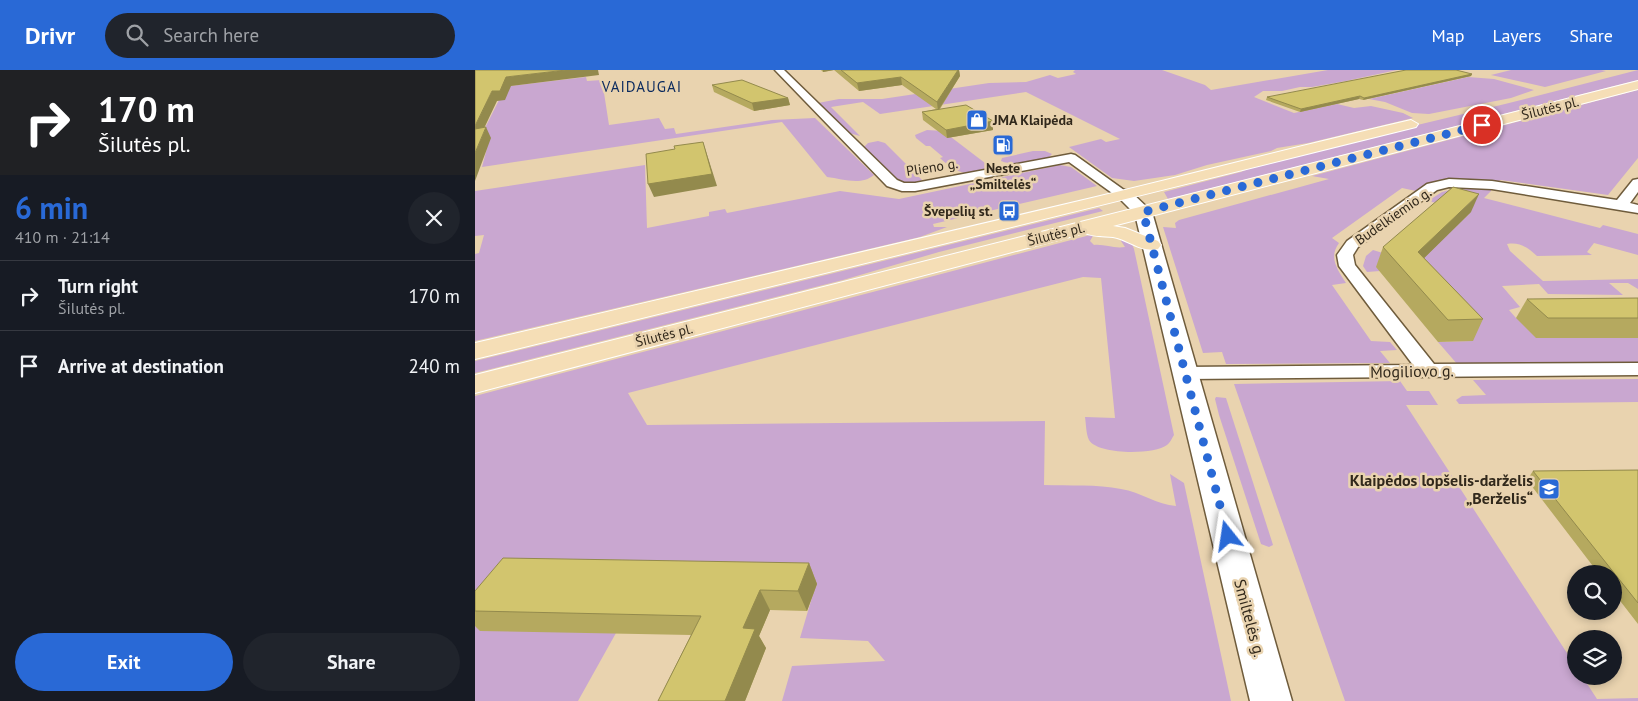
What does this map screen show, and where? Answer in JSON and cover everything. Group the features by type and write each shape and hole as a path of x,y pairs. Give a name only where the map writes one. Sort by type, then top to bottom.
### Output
{"main road":[{"name":"Šilutės pl.","path":"475,384 1638,85"},
{"name":"Šilutės pl.","path":"475,352 1124,196 1231,169 1266,158 1420,122"},
{"path":"1069,231 1100,230 1118,232 1151,245"}],"street":[{"name":"Plieno g.","path":"779,70 897,186 915,187 1071,158 1124,196"},
{"name":"Budelkiemio g.","path":"1428,371 1347,266 1345,255 1351,244 1432,187 1449,183 1493,185 1638,209"},
{"path":"1621,205 1638,183"},
{"path":"1124,196 1143,212"},
{"name":"Smiltelės g.","path":"1143,212 1271,701"},
{"name":"Mogiliovo g.","path":"1185,373 1638,369"}],"shaded area":[{"path":"1075,70 1162,70 1205,85 1211,90 1328,70 1397,70 1312,87 1300,87 1282,91 1263,91 1254,97 1294,113 1337,104 1354,108 1371,106 1403,113 1413,118 1308,143 1277,148 1175,175 1134,181 1112,178 1069,147 1101,139 1106,142 1120,139 1026,92 880,114 863,102 831,107 860,136 849,133 818,103 839,99 882,99 989,83 1026,82 1050,75 1058,78 1076,74 1073,72"},
{"path":"1511,70 1606,71 1545,87 1491,75"},
{"path":"1638,70 1638,80 1168,199 1164,192 1241,172 1267,161"},
{"path":"586,77 587,81 602,80 609,125 659,118 665,129 674,128 676,134 772,120 815,118 874,175 858,181 827,177 782,122 482,167 487,148 483,132 503,92 475,90"},
{"path":"1468,77 1494,79 1534,90 1511,98 1429,114 1412,113 1385,102 1369,99"},
{"path":"1638,90 1638,158 1608,195 1500,180 1498,183 1466,180 1446,181 1426,186 1416,191 1402,188 1332,238 1339,243 1334,259 1337,269 1346,283 1332,285 1371,341 1390,342 1397,350 1380,351 1390,363 1226,364 1222,352 1203,353 1163,227 1176,228 1175,223 1179,220 1329,179 1312,176"},
{"path":"927,130 943,131 985,163 986,168 973,173 967,173 950,167 940,158 943,157 930,146 926,146 916,138 915,135"},
{"path":"878,141 885,143 922,180 906,183 890,174 864,147 868,143"},
{"path":"1033,151 1045,151 1052,154 1042,160 1028,163 1006,163 1001,161 1002,158"},
{"path":"645,165 647,228 709,216 709,212 725,209 727,213 840,191 899,199 1060,165 1071,167 1097,186 933,224 934,227 947,227 920,237 475,341 475,254 479,253 484,235 475,236 475,191"},
{"path":"1462,187 1491,189 1484,198 1600,228 1603,225 1638,234 1638,255 1594,243 1587,252 1592,255 1537,256 1523,246 1507,244 1510,251 1543,281 1638,279 1638,289 1628,283 1609,283 1623,295 1548,294 1539,284 1502,286 1520,307 1509,310 1516,318 1638,338 1638,363 1458,365 1438,342 1472,341 1380,271 1367,272 1363,266 1366,256 1373,250 1418,264 1445,205 1428,201 1442,192"},
{"path":"1099,208 1103,211 939,252 843,280 475,373 475,361"},
{"path":"1094,234 1090,241 1094,245 1125,247 1121,241 1122,236 1130,239 1134,249 1174,435 1168,444 1160,448 1139,452 1114,451 1094,445 1088,438 1085,417 1115,418 1101,278 1083,277 628,393 647,425 1045,421 1044,485 1112,487 1176,506 1170,474 1184,483 1231,701 782,701 792,666 885,661 868,641 800,638 816,584 616,633 578,701 475,701 475,396"},
{"path":"1638,379 1638,402 1459,404 1456,400 1462,396 1486,395 1473,380"},
{"path":"1400,381 1407,391 1429,391 1438,405 1406,405 1567,653 1567,685 1588,685 1597,699 1638,698 1638,701 1345,701 1234,384"},
{"path":"1216,397 1226,398 1273,545 1269,547 1261,544 1219,415"}],"building":[{"path":"475,70 566,70 506,77 500,91 492,91 475,126"},
{"path":"841,70 958,70 937,102 901,77 857,83"},
{"path":"1406,70 1456,70 1472,74 1364,98 1360,96 1301,109 1267,97"},
{"path":"742,80 788,98 752,103 712,85"},
{"path":"966,105 993,121 946,130 922,112"},
{"path":"486,127 475,153 475,129"},
{"path":"703,142 712,174 648,184 646,154 675,149 674,146"},
{"path":"1453,187 1479,194 1418,252 1483,319 1448,320 1383,247"},
{"path":"1638,298 1638,318 1548,318 1527,299"},
{"path":"1638,470 1638,603 1622,583 1622,565 1608,565 1533,471"},
{"path":"503,558 809,563 798,591 760,590 743,628 755,629 725,701 658,701 701,616 475,611 475,591"}],"place":[{"name":"JMA Klaipėda","path":"977,120"},
{"name":"Neste „Smiltelės“","path":"1003,145"},
{"name":"Švepelių st.","path":"1009,211"},
{"name":"Klaipėdos lopšelis-darželis „Berželis“","path":"1549,489"}],"district":[{"name":"VAIDAUGAI","path":"642,87"}],"route":[{"path":"1228,536 1143,212 1482,125"}]}
